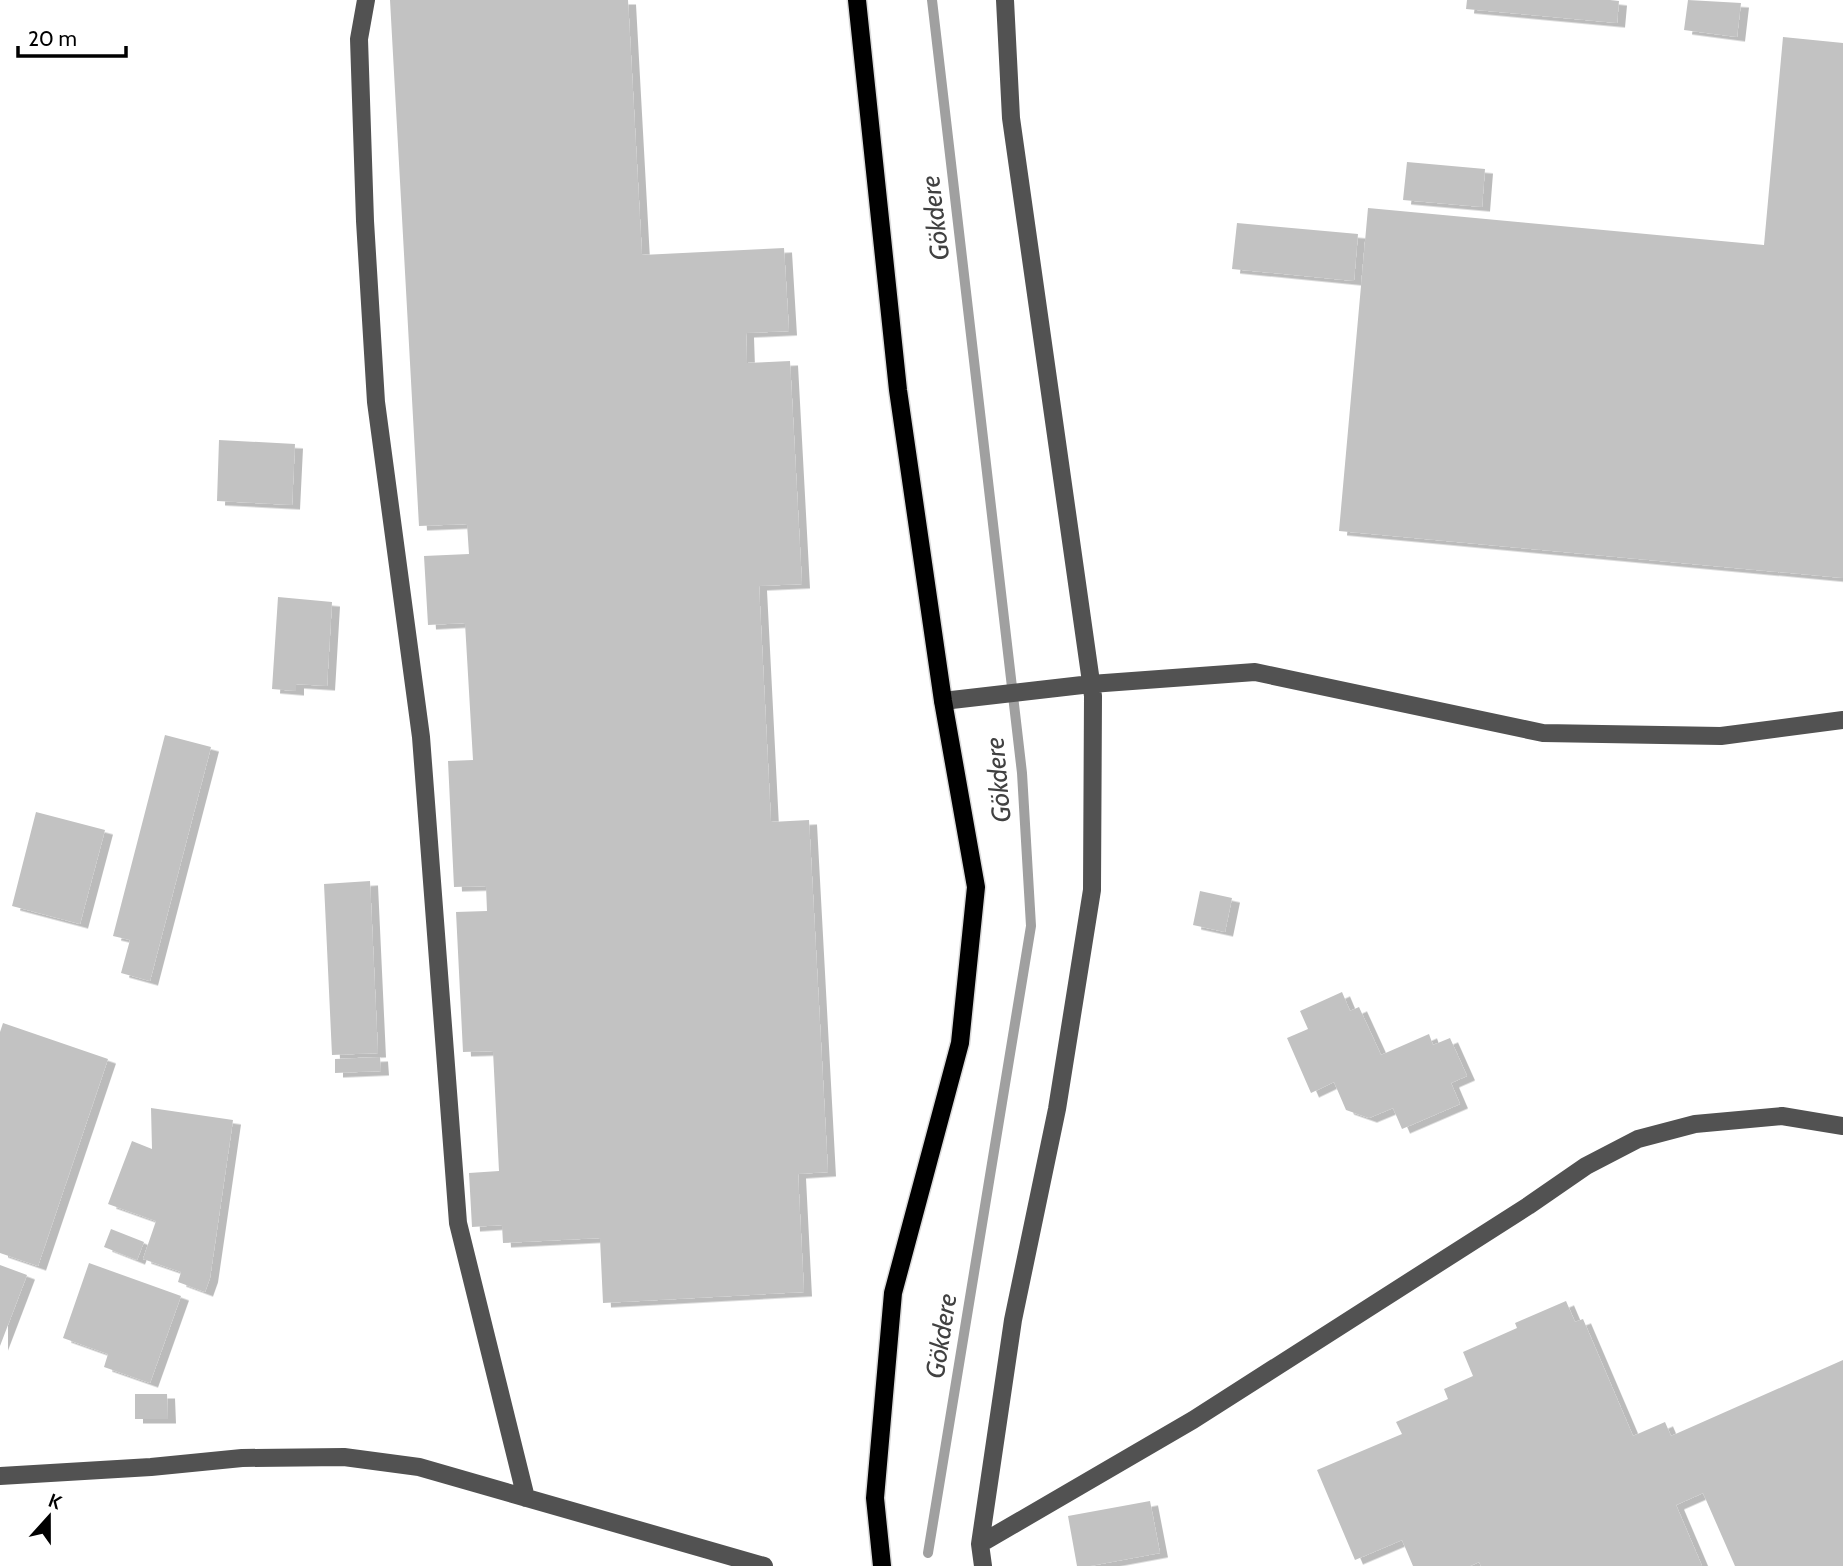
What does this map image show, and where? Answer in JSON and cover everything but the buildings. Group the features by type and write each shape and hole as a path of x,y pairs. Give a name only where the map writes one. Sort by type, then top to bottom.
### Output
{"main road":[{"path":"858,0 898,390 943,701 976,887 960,1043 894,1293 875,1498 882,1566"}],"street":[{"path":"366,0 359,39 365,221 376,402 421,737 458,1223 526,1498"},
{"path":"984,1566 980,1544 1013,1320 1057,1109 1092,890 1093,696 1012,118 1005,0"},
{"path":"943,701 1091,684 1255,673 1543,733 1721,736 1843,720"},
{"path":"980,1544 1193,1420 1528,1206 1586,1166 1638,1139 1695,1124 1783,1116 1843,1126"},
{"path":"0,1476 151,1467 242,1458 344,1457 419,1467 764,1566"}],"waterway":[{"name":"Gökdere","path":"928,1553 1031,926 1022,773 932,0"}]}
